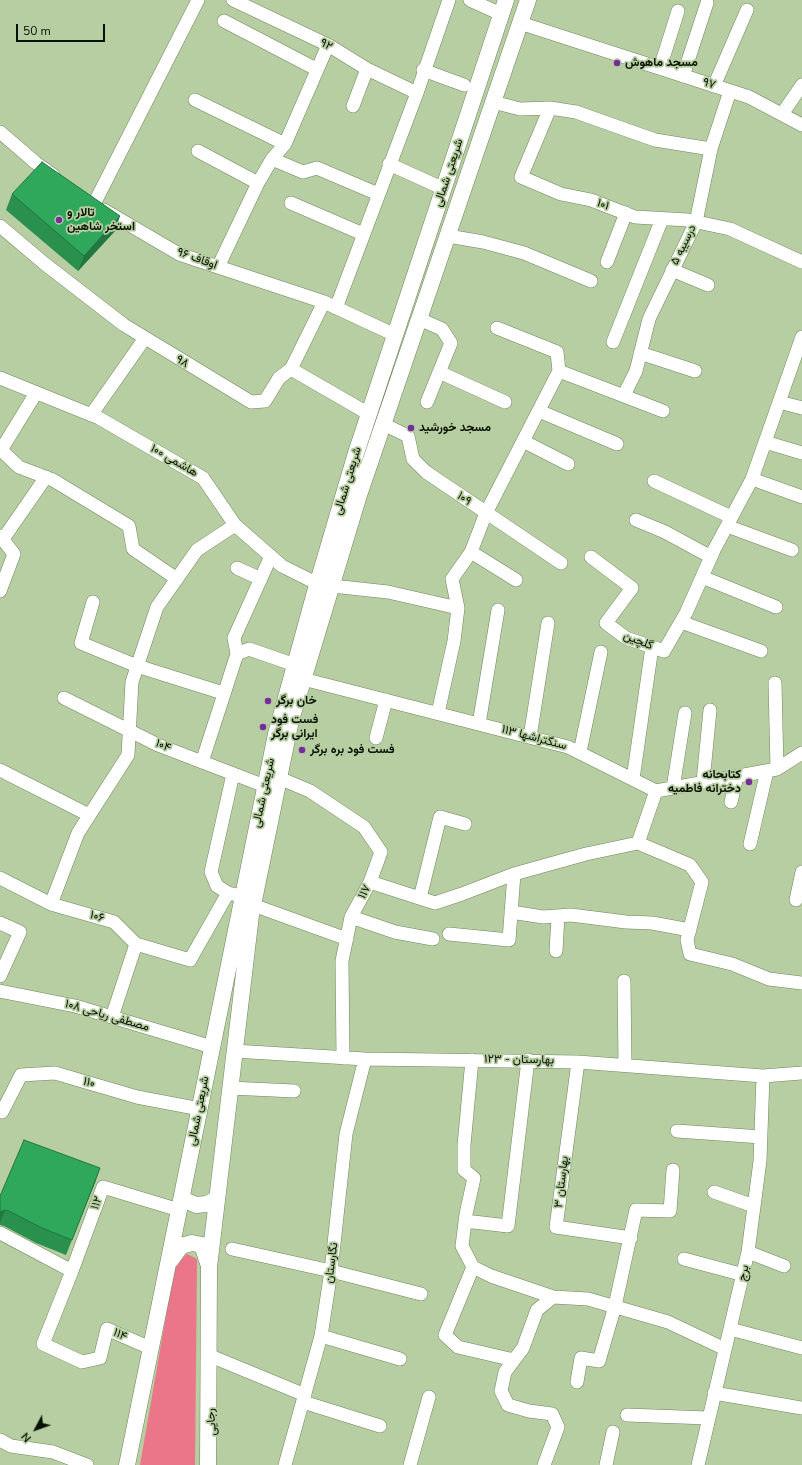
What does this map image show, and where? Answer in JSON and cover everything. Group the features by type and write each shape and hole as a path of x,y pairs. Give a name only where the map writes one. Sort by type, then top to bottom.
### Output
{"main road":[{"name":"شریعتی شمالی","path":"352,492 383,424 528,0"},
{"name":"شریعتی شمالی","path":"272,782 276,734 295,665 324,585 352,492 369,414 504,7"},
{"name":"شریعتی شمالی","path":"127,1465 181,1204 241,898 272,782 303,679 324,585"},
{"name":"شریعتی شمالی","path":"208,1465 209,1267 234,1051 241,898"},
{"path":"181,1204 207,1204 217,1199"},
{"path":"169,1263 181,1246 192,1243 202,1244 209,1267"},
{"name":"رجایی","path":"208,1379 214,1446 219,1465"}],"street":[{"path":"94,204 198,0"},
{"name":"۹۲","path":"233,0 328,45 367,69 417,93"},
{"path":"336,308 417,93 423,70 448,0"},
{"path":"470,0 504,7"},
{"path":"683,76 707,3"},
{"path":"714,86 747,10"},
{"path":"660,68 678,11"},
{"path":"224,21 316,69"},
{"name":"۹۷","path":"520,22 750,98 802,125"},
{"path":"218,267 258,183 272,159 285,144 316,69 328,45"},
{"path":"354,106 367,69"},
{"path":"423,70 464,85"},
{"path":"782,114 802,85"},
{"name":"درسیبه ۵","path":"624,395 636,371 649,319 672,270 692,221 710,149 730,91"},
{"path":"195,100 285,144"},
{"path":"493,102 520,109 550,108 576,112 655,140 710,149"},
{"name":"۱۰۱","path":"550,108 521,177 561,194 591,200 635,217 692,221 730,229 802,262"},
{"path":"0,132 36,163 62,181"},
{"path":"198,151 258,183"},
{"path":"272,159 302,172 317,168 378,194"},
{"path":"389,164 444,189"},
{"name":"اوقاف ۹۶","path":"81,195 180,254 324,302 395,335"},
{"path":"291,203 363,234"},
{"path":"607,262 626,214"},
{"path":"613,342 662,218"},
{"name":"۹۸","path":"0,226 45,264 124,325 251,402 265,402 279,378 291,369"},
{"path":"448,236 483,242 524,253 591,281"},
{"path":"672,270 708,284"},
{"path":"324,302 291,369 369,414"},
{"path":"419,319 442,329 451,343 426,402"},
{"path":"438,713 454,641 458,608 452,579 471,552 486,513 559,371 557,352 497,328"},
{"name":"گلچین","path":"591,557 632,588 606,623 626,638 664,651 681,622 711,557 752,479 802,337"},
{"path":"92,415 145,338"},
{"path":"640,353 695,371"},
{"path":"559,371 663,411"},
{"path":"439,372 505,402"},
{"name":"هاشمی ۱۰۰","path":"0,378 92,415 203,478 236,525 282,566 324,585"},
{"path":"36,392 1,450 19,467 46,477 129,526 134,549 177,579"},
{"path":"778,402 802,408"},
{"path":"539,411 617,444"},
{"name":"۱۰۹","path":"383,424 408,436 413,459 426,472 562,563"},
{"path":"523,441 568,464"},
{"path":"765,442 802,453"},
{"path":"0,591 14,554 1,537 46,477"},
{"path":"752,479 802,497"},
{"path":"654,481 729,522 792,550"},
{"path":"636,520 665,532 711,557"},
{"path":"51,904 78,832 128,755 132,682 157,607 197,550 236,525"},
{"path":"471,552 516,580"},
{"path":"202,762 223,693 237,654 234,638 271,556"},
{"path":"237,568 260,579"},
{"path":"702,577 776,607"},
{"path":"324,585 388,592 458,608"},
{"path":"93,602 81,643 137,666 223,693"},
{"path":"479,724 498,610"},
{"path":"681,622 761,651"},
{"path":"530,737 548,623"},
{"path":"633,779 652,647"},
{"path":"237,654 249,649 295,665"},
{"path":"580,752 601,652"},
{"name":"سنگتراشها ۱۱۳","path":"303,679 568,747 656,791"},
{"path":"750,844 772,770 775,682"},
{"name":"۱۰۴","path":"64,698 129,729 158,745 233,774 272,782"},
{"path":"376,738 386,700"},
{"path":"703,782 710,710"},
{"path":"673,788 685,713"},
{"path":"638,843 656,791 772,770 802,753"},
{"path":"0,770 89,815"},
{"path":"233,774 211,872 217,886 241,898 347,939"},
{"path":"731,802 737,776"},
{"name":"۱۱۷","path":"272,782 310,790 364,827 380,852 370,882 351,917 342,961 343,1058"},
{"path":"420,898 440,817 465,824"},
{"path":"370,882 435,903 514,874 586,854 638,843 690,865 702,882 687,940 690,954 732,964 770,979 802,984"},
{"path":"796,900 802,872"},
{"path":"449,934 509,940 514,874"},
{"name":"۱۰۶","path":"0,878 51,904 114,922 136,944 190,960 241,898"},
{"path":"511,912 543,917 571,915 626,922 652,923 690,930"},
{"path":"556,951 558,916"},
{"path":"351,917 395,932 432,940"},
{"path":"0,923 20,932 0,976"},
{"path":"112,1017 136,944"},
{"path":"624,981 625,1065"},
{"name":"مصطفی ریاحی ۱۰۸","path":"0,990 75,1006 212,1047"},
{"name":"بهارستان - ۱۲۳","path":"234,1051 366,1059 528,1060 578,1062 763,1076 802,1072"},
{"name":"نگارستان","path":"285,1465 321,1336 331,1271 346,1134 366,1059"},
{"path":"472,1060 464,1145 464,1170 474,1178 465,1221 462,1246 473,1267 491,1276 554,1297 588,1299 668,1322 725,1349"},
{"path":"465,1221 508,1226 528,1060"},
{"name":"بهارستان ۳","path":"578,1062 556,1227 631,1238"},
{"name":"۱۱۰","path":"0,1111 2,1112 21,1075 55,1073 137,1097 200,1109"},
{"name":"برج","path":"698,1465 714,1393 744,1275 748,1252 760,1161 763,1076"},
{"path":"230,1088 294,1091"},
{"path":"677,1131 761,1137"},
{"path":"577,1382 581,1358 599,1361 615,1306 636,1210 670,1211 673,1170"},
{"name":"۱۱۲","path":"72,1271 103,1187 181,1204"},
{"path":"714,1192 754,1206"},
{"path":"0,1233 72,1271"},
{"path":"232,1249 331,1271 421,1294"},
{"path":"748,1252 784,1266"},
{"path":"684,1259 744,1275"},
{"path":"473,1267 445,1335 458,1347 514,1360"},
{"name":"۱۱۴","path":"72,1271 43,1344 82,1362 100,1358 107,1329 150,1348"},
{"path":"544,1465 558,1427 552,1414 529,1411 508,1405 501,1391 505,1372 522,1348 537,1310 554,1297"},
{"path":"730,1329 802,1348"},
{"path":"321,1336 400,1359"},
{"path":"208,1354 304,1399 380,1426"},
{"path":"714,1393 802,1408"},
{"path":"410,1465 429,1397"},
{"path":"627,1415 708,1418"},
{"path":"606,1465 613,1432"},
{"path":"0,1440 11,1446 53,1452 87,1465"}],"shaded area":[{"path":"187,1254 197,1259 195,1465 140,1465 174,1270 179,1261"}],"building":[{"name":"تالار و استخر شاهین","path":"42,162 120,216 84,256 12,194"},
{"path":"24,1140 100,1168 72,1240 42,1228 9,1211 5,1210 0,1212 0,1196"}],"place":[{"name":"مسجد ماهوش","path":"617,63"},
{"name":"تالار و استخر شاهین","path":"59,220"},
{"name":"مسجد خورشید","path":"411,428"},
{"name":"خان برگر","path":"268,701"},
{"name":"فست فود ایرانی برگر","path":"263,727"},
{"name":"فست فود بره برگر","path":"302,750"},
{"name":"کتابحانه دخترانه فاطمیه","path":"749,782"}]}
